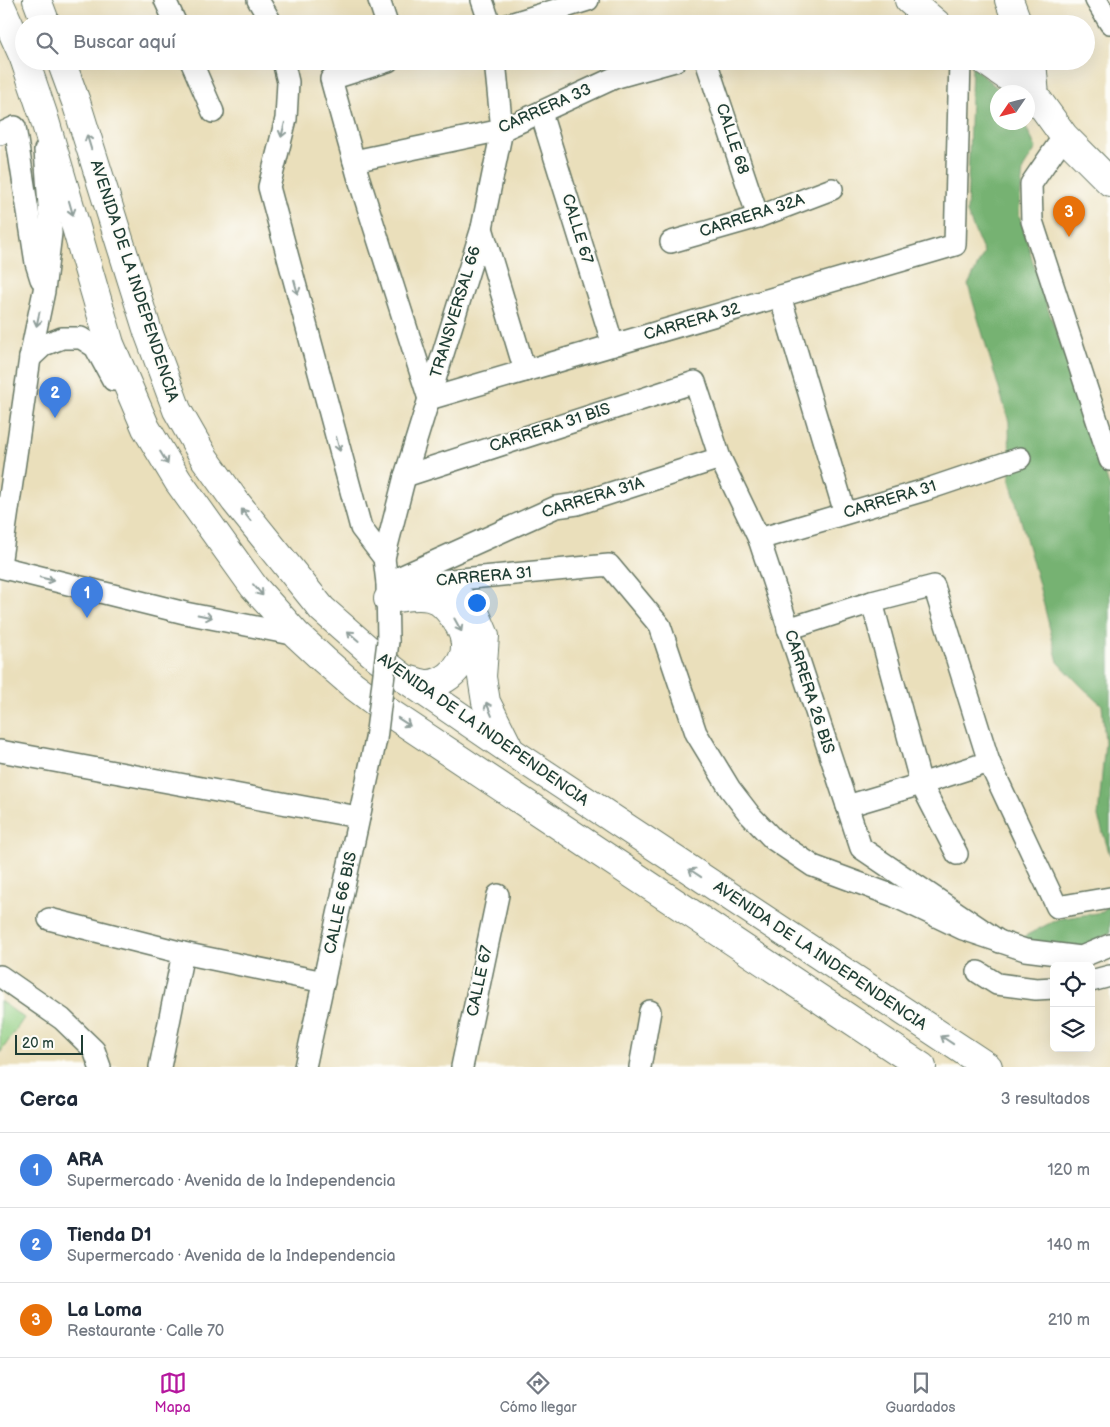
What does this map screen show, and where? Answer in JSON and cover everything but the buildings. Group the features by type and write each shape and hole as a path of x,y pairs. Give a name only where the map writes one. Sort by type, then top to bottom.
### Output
{"main road":[{"path":"37,0 43,15"},
{"path":"909,0 926,15"},
{"path":"1009,0 1015,15"},
{"name":"AVENIDA DE LA INDEPENDENCIA","path":"1,8 15,40"},
{"name":"AVENIDA DE LA INDEPENDENCIA","path":"28,70 43,114 110,344 146,428 207,524 254,587 297,635 354,686 387,712 922,1067"},
{"name":"AVENIDA DE LA INDEPENDENCIA","path":"64,70 148,332 177,410 205,459 230,494 322,609 404,678 512,752 988,1067"},
{"path":"998,70 1019,85"},
{"path":"1033,70 1034,85"},
{"path":"1035,96 1064,136 1110,182"},
{"path":"419,583 444,588 463,601 477,618 485,636 482,677 486,702 496,725 512,752"},
{"path":"387,591 430,597 440,602 458,622 466,645 464,658 457,670 445,680 429,684 404,678"}],"street":[{"path":"258,0 267,15"},
{"path":"379,0 384,15"},
{"path":"482,0 487,15"},
{"path":"1096,0 1110,23"},
{"path":"169,1 173,15"},
{"path":"538,15 582,1"},
{"path":"195,70 213,112"},
{"path":"285,70 288,82 286,119 269,187 361,528 384,558"},
{"path":"359,70 330,79 428,400"},
{"name":"TRANSVERSAL 66","path":"384,558 405,476 482,228 502,130 496,70"},
{"name":"CARRERA 33","path":"354,161 502,130 614,78 643,70"},
{"name":"CALLE 68","path":"709,70 758,217"},
{"name":"CARRERA 32","path":"428,400 956,245 960,70"},
{"name":"CALLE 67","path":"540,113 613,346"},
{"path":"43,114 51,233 44,291 30,358 0,566 185,612 297,635"},
{"path":"0,134 15,127 36,263 44,291"},
{"path":"1064,136 1031,184 1032,221 1110,460"},
{"name":"CARRERA 32A","path":"671,242 758,217 832,189"},
{"path":"482,228 525,371"},
{"path":"780,296 845,513"},
{"path":"30,358 44,345 62,338 81,338 95,347 122,396 146,428"},
{"name":"CARRERA 26 BIS","path":"695,382 720,458 759,539 861,848 1000,942"},
{"name":"CARRERA 31 BIS","path":"405,476 695,382"},
{"name":"CARRERA 31A","path":"387,591 556,507 577,504 720,458"},
{"name":"CARRERA 31","path":"759,539 925,490 1020,458"},
{"name":"CALLE 66 BIS","path":"305,1067 376,739 388,641 384,558"},
{"name":"CARRERA 31","path":"387,591 419,583 609,565 660,626 696,733 730,789 750,815 773,839 812,866 894,896 963,929 1000,942"},
{"path":"788,629 872,602 934,586 989,762 1058,907 1110,898"},
{"path":"872,602 922,784 957,854"},
{"path":"0,751 358,817"},
{"path":"847,806 989,762"},
{"name":"CALLE 67","path":"462,1067 498,895"},
{"path":"49,919 183,952 324,982"},
{"path":"1000,942 1026,950 1080,957 1110,946"},
{"path":"160,1067 183,952"},
{"path":"978,972 997,984 1036,989 1050,988"},
{"path":"0,976 62,1019 94,1050 100,1067"},
{"path":"1095,980 1110,976"},
{"path":"640,1067 650,1011"}],"green space":[{"path":"972,70 977,70 994,85 990,85 990,130 1027,130 1036,148 1023,169 1019,214 1042,293 1089,419 1110,489 1110,855 1098,817 1105,742 1102,705 1058,662 1010,481 1009,422 968,285 984,253 967,213"},
{"path":"1110,901 1110,933 1080,948 1051,954 1023,937 1058,919 1103,912"},
{"path":"0,1001 24,1018 0,1053"}],"place":[{"name":"La Loma","path":"1069,237"},
{"name":"Tienda D1","path":"55,418"},
{"name":"ARA","path":"87,618"}]}
